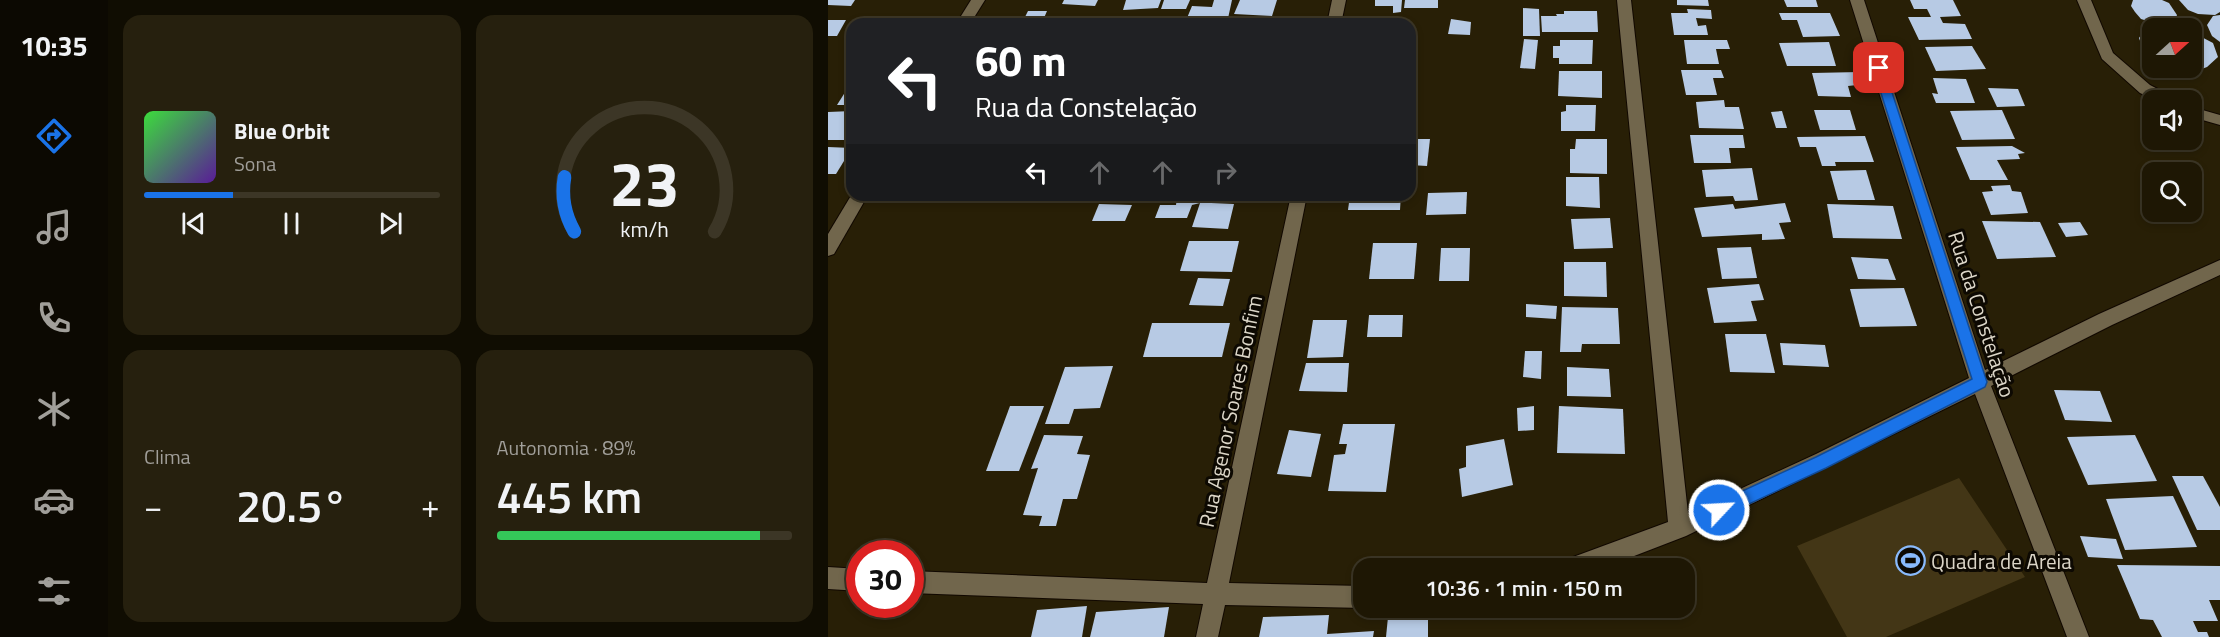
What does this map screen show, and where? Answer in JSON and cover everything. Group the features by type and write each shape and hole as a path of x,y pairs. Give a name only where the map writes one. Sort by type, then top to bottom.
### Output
{"street":[{"path":"967,18 978,0"},
{"path":"1335,18 1339,0"},
{"path":"1624,0 1679,529"},
{"name":"Rua da Constelação","path":"1857,0 1980,382 2078,637"},
{"path":"2084,0 2107,56 2148,90"},
{"path":"2202,115 2220,120"},
{"path":"828,249 856,201"},
{"name":"Rua Agenor Soares Bonfim","path":"1207,637 1298,201"},
{"path":"1600,558 1679,529 1821,463 2138,303 2220,267"},
{"path":"828,578 846,579"},
{"path":"924,583 1353,597"}],"shaded area":[{"name":"Quadra de Areia","path":"1959,478 2025,577 1886,637 1847,637 1797,546"}],"building":[{"path":"828,0 855,0 851,6 828,5"},
{"path":"1064,0 1098,0 1095,6 1062,4"},
{"path":"1126,0 1161,0 1158,8 1123,10"},
{"path":"1164,0 1190,0 1186,9 1161,9"},
{"path":"1214,0 1232,0 1228,18 1187,18 1192,6 1212,7"},
{"path":"1240,0 1277,0 1272,16 1234,14"},
{"path":"1375,0 1402,0 1401,12 1393,13 1393,6 1375,6"},
{"path":"1405,0 1438,0 1438,8 1404,8"},
{"path":"1677,0 1708,0 1709,6 1677,5"},
{"path":"1784,0 1816,0 1818,7 1787,7"},
{"path":"1910,0 1953,0 1961,16 1940,17 1943,23 1965,24 1972,39 1919,40 1908,17 1931,17 1927,9 1914,9"},
{"path":"2133,0 2162,0 2169,3 2177,15 2176,18 2142,19 2131,6"},
{"path":"2179,0 2220,0 2220,12 2215,15 2198,14 2188,10"},
{"path":"1523,8 1539,9 1540,36 1523,36"},
{"path":"1687,9 1711,10 1712,19 1696,18 1698,26 1706,25 1708,35 1674,35 1671,13 1688,13"},
{"path":"1028,11 1047,11 1044,18 1024,18"},
{"path":"1564,11 1597,11 1598,32 1542,32 1541,16 1557,16 1556,14 1564,14"},
{"path":"1779,13 1830,13 1840,36 1803,37 1797,20 1782,20"},
{"path":"2220,15 2220,42 2212,36 2207,25 2213,16"},
{"path":"1451,19 1471,22 1470,35 1448,34"},
{"path":"828,20 846,20 837,36 828,36"},
{"path":"2202,37 2213,43 2218,57 2202,69"},
{"path":"1524,39 1538,40 1535,69 1520,68"},
{"path":"1560,40 1593,40 1592,64 1559,64 1559,58 1553,58 1553,46 1560,46"},
{"path":"1684,40 1727,40 1730,49 1716,49 1719,64 1687,64"},
{"path":"1829,42 1836,66 1787,66 1779,43"},
{"path":"1972,46 1986,69 1936,71 1925,47"},
{"path":"1681,70 1721,70 1724,78 1713,78 1717,95 1686,95"},
{"path":"1559,71 1602,71 1602,98 1558,96"},
{"path":"1860,72 1866,84 1848,86 1851,97 1818,96 1812,73"},
{"path":"1933,78 1966,79 1975,103 1936,103 1932,93 1938,94"},
{"path":"1988,88 2018,89 2025,106 1997,107"},
{"path":"846,91 846,105 837,105"},
{"path":"1724,100 1725,107 1739,107 1744,129 1699,128 1696,102"},
{"path":"1566,105 1596,105 1595,131 1561,131 1561,112 1566,111"},
{"path":"1814,110 1850,110 1856,130 1820,130"},
{"path":"2002,110 2015,139 1962,140 1950,111"},
{"path":"846,111 845,140 828,140 828,112"},
{"path":"1782,111 1787,128 1776,128 1771,112"},
{"path":"1690,135 1743,135 1745,148 1729,148 1731,163 1694,163"},
{"path":"1865,136 1874,162 1835,162 1836,166 1822,166 1816,147 1800,147 1797,137"},
{"path":"1416,139 1430,139 1427,166 1416,165"},
{"path":"1576,139 1607,139 1607,174 1570,173 1570,149 1575,149"},
{"path":"2012,146 2025,153 2018,154 2020,159 1997,160 2008,180 1970,180 1956,147"},
{"path":"828,147 846,148 846,158 836,174 828,174"},
{"path":"1752,168 1758,200 1735,201 1733,196 1706,197 1702,170"},
{"path":"1866,170 1875,200 1838,200 1830,171"},
{"path":"1566,177 1599,177 1600,208 1566,206"},
{"path":"2010,185 2012,191 2021,192 2028,213 1991,215 1982,192 1993,191 1991,186"},
{"path":"1467,192 1466,214 1426,215 1428,193"},
{"path":"1176,201 1212,201 1211,203 1234,204 1228,229 1192,227 1200,203 1192,205 1187,218 1155,218 1160,205 1176,205"},
{"path":"1349,201 1401,201 1400,210 1348,210"},
{"path":"1785,203 1791,222 1779,223 1785,239 1762,240 1762,234 1702,237 1694,208 1733,204 1735,209"},
{"path":"1099,204 1132,205 1125,221 1092,221"},
{"path":"1827,204 1893,206 1902,239 1833,238"},
{"path":"1610,218 1613,248 1574,249 1571,219"},
{"path":"1982,221 2040,222 2056,257 1997,259"},
{"path":"2080,222 2088,235 2066,237 2058,223"},
{"path":"1189,241 1239,241 1232,272 1180,271"},
{"path":"1373,243 1417,243 1414,279 1369,279"},
{"path":"1751,247 1757,278 1722,279 1717,248"},
{"path":"1441,248 1470,248 1469,281 1439,281"},
{"path":"1851,257 1888,259 1896,280 1858,279"},
{"path":"1564,262 1606,262 1607,297 1564,296"},
{"path":"1198,278 1230,279 1223,306 1189,305"},
{"path":"1759,284 1764,300 1751,301 1757,321 1714,323 1707,288"},
{"path":"1904,288 1917,326 1860,327 1850,289"},
{"path":"1526,304 1557,306 1556,319 1526,317"},
{"path":"1562,307 1618,308 1620,344 1582,344 1581,352 1560,352"},
{"path":"1369,315 1403,315 1402,337 1367,337"},
{"path":"1313,320 1347,320 1343,357 1307,358"},
{"path":"1152,323 1230,323 1222,357 1143,357"},
{"path":"1725,334 1766,334 1775,373 1730,372"},
{"path":"1780,343 1825,345 1829,367 1783,365"},
{"path":"1525,351 1542,351 1541,379 1523,377"},
{"path":"1306,363 1349,363 1347,392 1299,391"},
{"path":"1113,366 1100,408 1074,409 1069,424 1045,424 1065,367"},
{"path":"1567,367 1609,369 1611,397 1567,396"},
{"path":"2054,390 2100,391 2112,422 2065,420"},
{"path":"1010,406 1044,406 1019,471 986,471"},
{"path":"1534,406 1534,430 1518,431 1517,408"},
{"path":"1559,406 1623,409 1625,454 1557,453"},
{"path":"1343,424 1395,424 1386,492 1328,491 1334,455 1345,454 1347,444 1339,444"},
{"path":"1289,430 1321,434 1311,477 1277,474"},
{"path":"1044,435 1083,436 1077,454 1090,455 1077,499 1063,499 1056,526 1039,526 1042,516 1023,515 1038,468 1031,469"},
{"path":"2135,435 2157,481 2088,485 2067,437"},
{"path":"1504,439 1513,485 1462,497 1459,469 1466,467 1466,446"},
{"path":"2172,476 2203,476 2220,507 2220,530 2197,530"},
{"path":"2173,496 2197,547 2125,550 2106,499"},
{"path":"2080,536 2116,539 2123,559 2088,557"},
{"path":"2117,565 2220,566 2220,600 2209,600 2218,621 2193,621 2198,632 2207,632 2209,637 2162,637 2153,620 2140,619"},
{"path":"1087,606 1082,637 1031,637 1037,610"},
{"path":"1169,607 1164,637 1090,637 1096,612"},
{"path":"1329,615 1327,634 1374,631 1373,637 1259,637 1263,617"},
{"path":"1388,618 1428,618 1428,637 1386,637"}],"place":[{"name":"Quadra de Areia","path":"1910,561"}],"route":[{"path":"1719,510 1821,463 1980,382 1879,68"}]}
